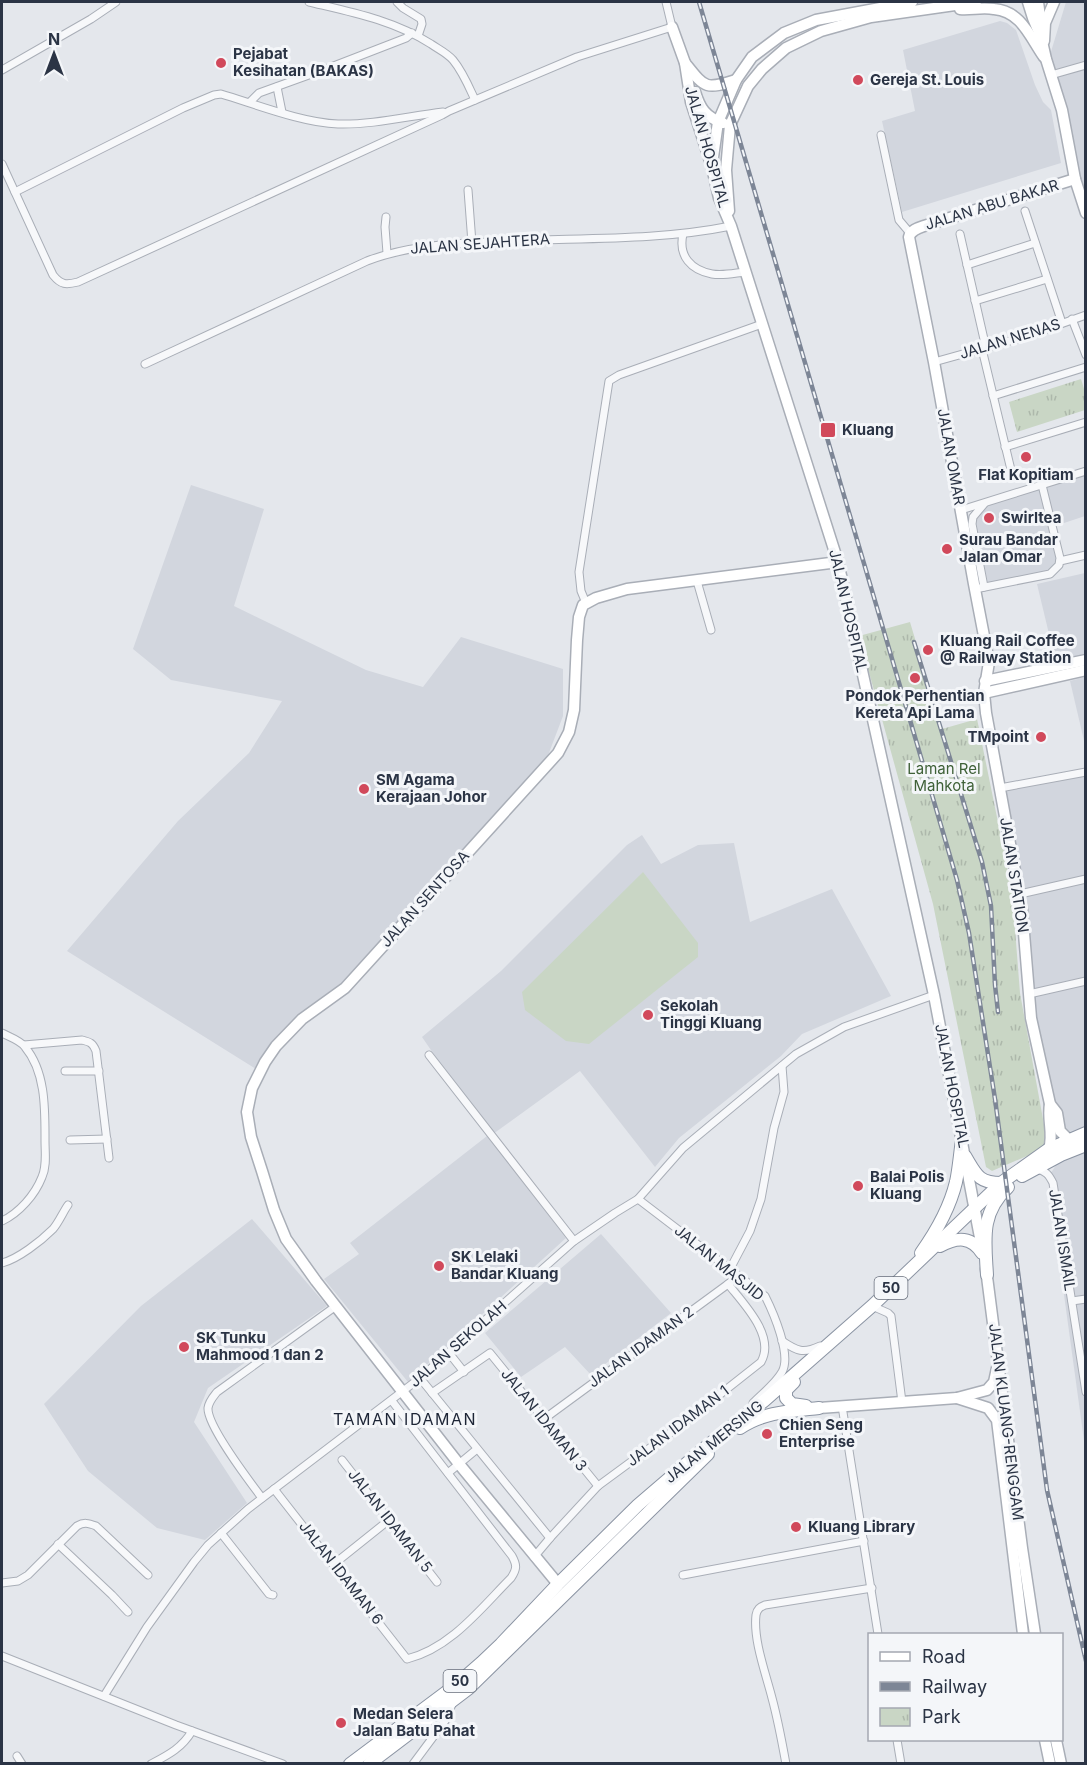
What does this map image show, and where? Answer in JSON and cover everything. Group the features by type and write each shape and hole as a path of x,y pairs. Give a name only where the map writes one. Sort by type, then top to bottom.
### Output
{"highway":[{"name":"JALAN MERSING","path":"350,1764 457,1684 501,1644 638,1505 765,1400 872,1306 975,1209 1049,1149 1086,1133"},
{"path":"909,1272 932,1237 947,1206 956,1182 962,1140"},
{"name":"JALAN MERSING","path":"1003,1187 1035,1168 1086,1145"},
{"path":"965,1156 977,1176 1003,1187 987,1221 985,1235 987,1275"},
{"path":"933,1249 948,1242 966,1240 977,1245 982,1253"},
{"path":"819,1408 792,1404 785,1394 789,1386 824,1354 834,1339"},
{"path":"369,1764 468,1689 723,1440 749,1421 770,1414 819,1408"}],"street":[{"path":"2,70 116,2"},
{"path":"309,2 368,16 415,35 447,54 461,72 475,100"},
{"path":"250,102 259,93 415,35 422,24 421,19 396,2"},
{"path":"712,167 718,122 736,80 752,57 784,33 816,20 912,2"},
{"path":"731,226 726,170 730,125 748,86 762,69 786,48 820,31 871,17 976,2"},
{"path":"1028,2 1062,111 1076,179 1085,207"},
{"path":"1038,2 1042,17 1042,42"},
{"path":"1042,42 1045,23 1054,2"},
{"path":"2,164 53,275 58,282 68,284 78,282 449,111 578,57 672,27 664,3"},
{"path":"943,7 1005,10 1025,27 1046,59"},
{"name":"JALAN HOSPITAL","path":"672,27 685,63 691,102 712,167 719,198 731,226 838,562 934,995 975,1209"},
{"path":"685,63 706,86 716,87 736,80"},
{"path":"685,63 700,109 718,122 730,125"},
{"path":"1051,75 1086,65"},
{"path":"277,87 282,112"},
{"path":"15,192 183,108 214,95 221,94 282,112 337,124 379,121 449,111"},
{"path":"881,135 899,220 910,233"},
{"name":"JALAN ABU BAKAR","path":"910,233 924,226 1076,179"},
{"path":"468,190 472,243"},
{"path":"1025,211 1062,323"},
{"path":"386,217 387,253"},
{"name":"JALAN SEJAHTERA","path":"145,364 387,253 432,245 683,234 731,226"},
{"name":"JALAN OMAR","path":"910,233 909,245 934,362 960,510 980,588 989,662 985,681"},
{"path":"683,234 680,245 682,252 687,260 698,269 712,274 745,272"},
{"path":"960,234 1011,474"},
{"path":"967,265 1035,243"},
{"path":"975,301 1047,279"},
{"name":"JALAN NENAS","path":"934,362 1086,315"},
{"path":"1072,319 1086,355"},
{"path":"762,324 619,375 609,381 579,572 581,591 586,603 627,589 838,562"},
{"path":"993,396 1086,367"},
{"path":"1005,447 1086,422"},
{"path":"960,510 1086,471"},
{"path":"984,504 973,518 972,524 980,588 1050,574 1059,565 1060,558 1042,485"},
{"path":"1060,561 1086,555"},
{"path":"697,581 711,630"},
{"name":"JALAN SENTOSA","path":"558,1584 459,1464 286,1239 274,1210 251,1137 247,1112 252,1088 276,1046 302,1018 345,987 558,753 569,732 574,710 579,624 583,605 586,603"},
{"path":"985,681 1086,660"},
{"path":"984,693 1086,670"},
{"name":"JALAN STATION","path":"985,681 984,693 1020,894 1031,1018 1050,1104 1048,1114 1052,1140 1049,1149"},
{"path":"1000,788 1086,772"},
{"path":"1020,894 1086,879"},
{"path":"1029,994 1086,981"},
{"name":"JALAN SEKOLAH","path":"104,1696 147,1627 201,1554 221,1533 262,1498 404,1392 574,1241 638,1199 682,1148 796,1054 844,1027 934,995"},
{"path":"2,1034 24,1045 33,1058 40,1077 45,1112 45,1161 42,1177 22,1207 2,1221"},
{"path":"24,1045 82,1040 90,1042 96,1051 109,1158"},
{"path":"429,1055 574,1241"},
{"path":"730,1269 750,1231 761,1199 774,1128 784,1092 782,1066"},
{"path":"65,1071 99,1071"},
{"name":"JALAN STATION","path":"1050,1104 1057,1113 1060,1131 1069,1140"},
{"path":"70,1140 107,1139"},
{"name":"JALAN ISMAIL","path":"1035,1168 1044,1171 1053,1183 1086,1392"},
{"name":"JALAN MASJID","path":"638,1199 765,1296 774,1314 782,1341 785,1362 783,1371 731,1426"},
{"path":"2,1263 29,1249 53,1228 68,1205"},
{"name":"JALAN KLUANG-RENGGAM","path":"975,1209 999,1359 1035,1633"},
{"name":"JALAN IDAMAN 2","path":"544,1419 739,1276"},
{"name":"JALAN IDAMAN 1","path":"534,1557 598,1486 761,1362 765,1355 765,1347 760,1328 728,1284"},
{"path":"1072,1301 1086,1299"},
{"path":"262,1498 210,1420 208,1409 211,1399 217,1392 336,1306"},
{"path":"872,1306 891,1316 902,1402"},
{"path":"782,1341 794,1349 805,1351 818,1348 834,1339"},
{"path":"432,1393 464,1372 449,1353"},
{"name":"JALAN IDAMAN 3","path":"464,1372 490,1353 598,1486"},
{"path":"819,1408 957,1398 987,1390 994,1382 999,1359"},
{"path":"420,1378 550,1538"},
{"name":"JALAN KLUANG-RENGGAM","path":"957,1398 988,1408 997,1420 1023,1633"},
{"path":"392,1401 448,1473 477,1449"},
{"path":"842,1406 878,1633"},
{"name":"JALAN IDAMAN 5","path":"342,1460 438,1582"},
{"name":"JALAN IDAMAN 6","path":"274,1488 407,1659 423,1655 452,1636 516,1571 516,1563 448,1473"},
{"path":"334,1564 389,1520"},
{"path":"2,1583 18,1581 28,1575 82,1523 96,1526 148,1575"},
{"path":"221,1533 269,1594 273,1595"},
{"path":"683,1575 864,1541"},
{"path":"58,1544 128,1612"},
{"path":"534,1557 556,1573 562,1573 579,1565"},
{"path":"786,1764 759,1651 757,1611 765,1605 872,1588"},
{"path":"2,1656 192,1731 283,1764"},
{"path":"413,1764 445,1720 454,1700"},
{"path":"151,1764 176,1750 192,1731"},
{"path":"897,1741 901,1764"},
{"path":"1045,1741 1050,1764"},
{"path":"1056,1741 1061,1764"},
{"path":"17,1756 22,1764"}],"shaded area":[{"path":"1066,2 1085,2 1085,195 1065,105 1050,55"},
{"path":"1000,21 1016,30 1035,85 1043,102 1051,110 1061,163 902,212 882,121 915,111 903,50"},
{"path":"1085,468 1085,516 1055,526 1063,559 1052,577 982,590 970,517 977,507"},
{"name":"SM Agama Kerajaan Johor","path":"191,485 264,509 234,606 366,670 423,687 461,637 563,669 563,716 547,758 334,991 296,1016 256,1069 67,951 178,821 249,753 282,701 171,680 133,649"},
{"path":"1085,573 1085,658 1056,663 1037,584"},
{"path":"1086,677 1085,745 1070,681"},
{"path":"1085,769 1086,1128 1069,1135 1063,1129 1053,1100 1035,1016 1027,907 1004,784"},
{"name":"Sekolah Tinggi Kluang","path":"642,835 661,864 698,845 734,843 750,922 832,889 891,996 802,1034 781,1056 679,1138 655,1167 580,1071 493,1134 459,1091 422,1037 501,971 627,845"},
{"name":"SK Lelaki Bandar Kluang","path":"487,1136 566,1238 408,1382 324,1279 359,1254 350,1243"},
{"path":"1085,1150 1085,1448 1048,1178 1059,1160"},
{"name":"SK Tunku Mahmood 1 dan 2","path":"252,1219 327,1306 208,1388 194,1422 247,1503 205,1540 157,1528 88,1471 44,1404 141,1306"},
{"path":"601,1234 671,1313 591,1375 565,1347 521,1377 485,1333"}],"green space":[{"path":"1081,379 1085,392 1085,410 1017,432 1009,402"},
{"name":"Laman Rel Mahkota","path":"910,622 942,729 977,719 1012,891 1020,993 1047,1141 1043,1149 992,1171 986,1167 933,904 859,636"},
{"path":"643,872 698,943 698,957 589,1044 566,1041 525,1010 522,992"}],"railway":[{"path":"699,2 957,880 969,933 995,1099 1047,1490 1086,1661"},
{"path":"914,642 982,862 991,906 998,1012"}],"place":[{"name":"Pejabat Kesihatan (BAKAS)","path":"221,63"},
{"name":"Gereja St. Louis","path":"858,80"},
{"name":"Kluang","path":"828,430"},
{"name":"Flat Kopitiam","path":"1026,457"},
{"name":"Swirltea","path":"989,518"},
{"name":"Surau Bandar Jalan Omar","path":"947,549"},
{"name":"Kluang Rail Coffee @ Railway Station","path":"928,650"},
{"name":"Pondok Perhentian Kereta Api Lama","path":"915,678"},
{"name":"TMpoint","path":"1041,737"},
{"name":"SM Agama Kerajaan Johor","path":"364,789"},
{"name":"Sekolah Tinggi Kluang","path":"648,1015"},
{"name":"Balai Polis Kluang","path":"858,1186"},
{"name":"SK Lelaki Bandar Kluang","path":"439,1266"},
{"name":"SK Tunku Mahmood 1 dan 2","path":"184,1347"},
{"name":"Chien Seng Enterprise","path":"767,1434"},
{"name":"Kluang Library","path":"796,1527"},
{"name":"Medan Selera Jalan Batu Pahat","path":"341,1723"}],"district":[{"name":"TAMAN IDAMAN","path":"405,1419"}]}
